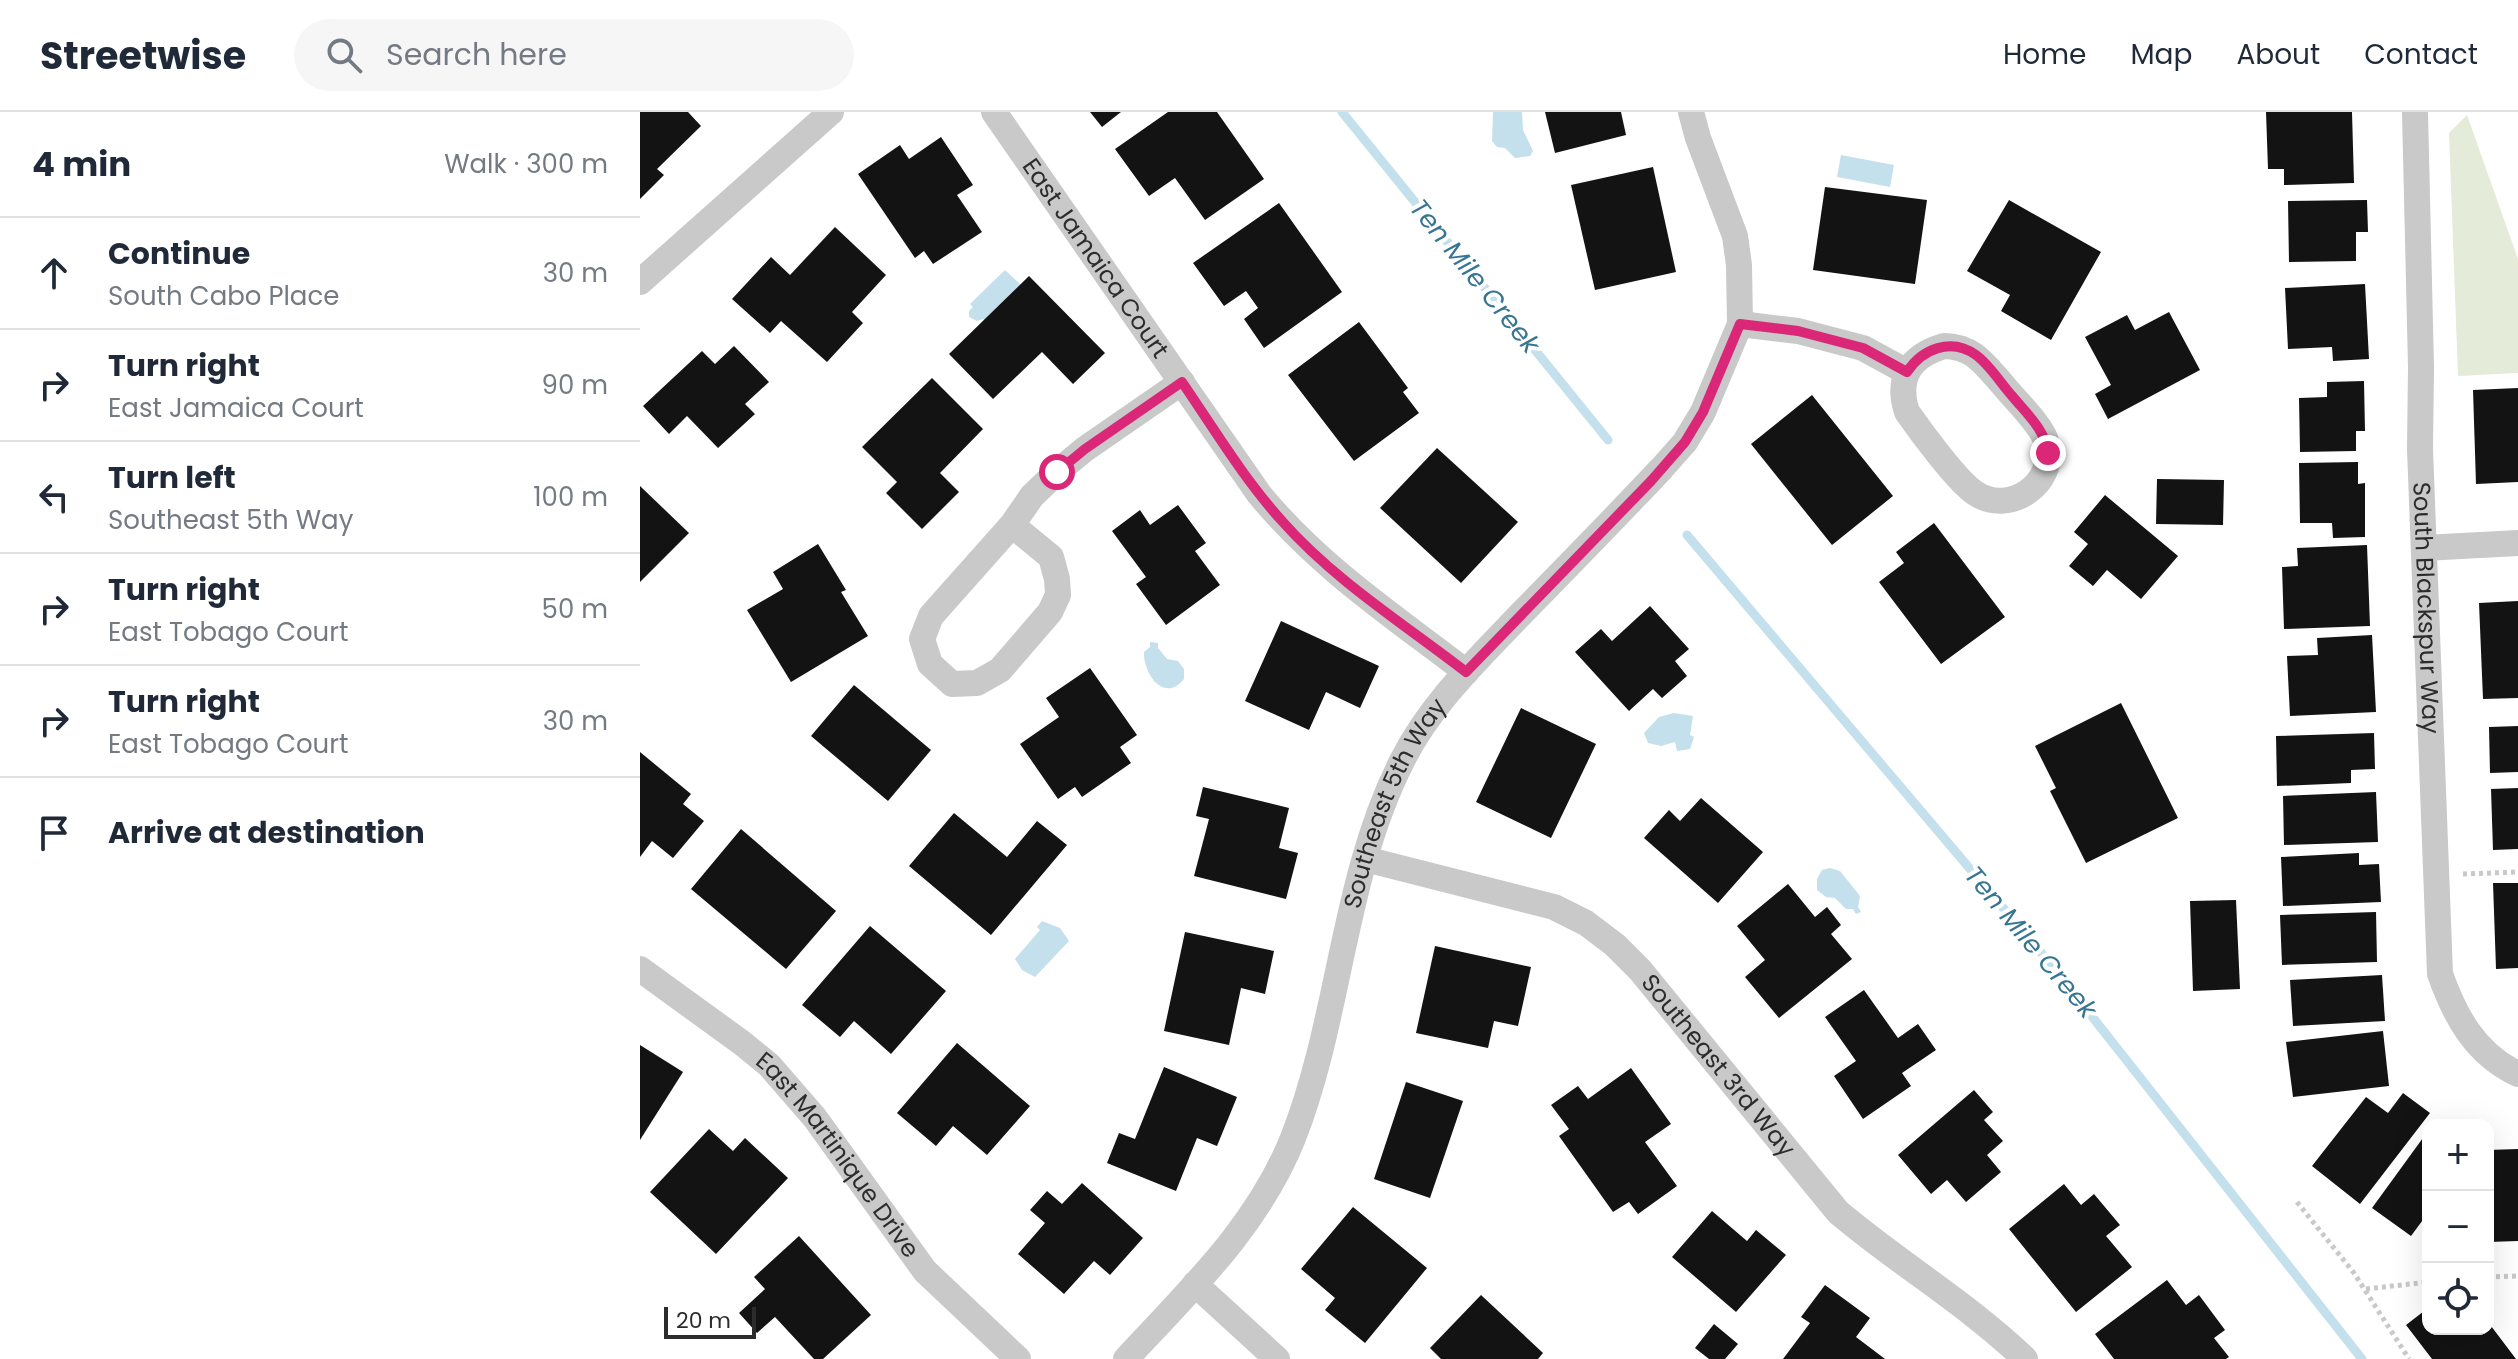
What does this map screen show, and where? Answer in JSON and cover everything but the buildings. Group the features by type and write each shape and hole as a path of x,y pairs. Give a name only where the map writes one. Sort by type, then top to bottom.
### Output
{"street":[{"path":"640,282 819,126 831,112"},
{"name":"East Jamaica Court","path":"994,112 1259,494 1333,571 1466,672"},
{"name":"Southeast 5th Way","path":"1126,1359 1221,1256 1274,1179 1293,1138 1310,1086 1365,859 1388,792 1421,728 1466,672 1651,481 1685,442 1703,412 1740,324 1739,265 1735,236 1691,112"},
{"name":"South Blackspur Way","path":"2415,112 2424,548 2440,974 2453,1010 2476,1044 2518,1074"},
{"path":"1740,324 1798,331 1863,348 1907,372"},
{"path":"1944,346 1966,349 1983,361 2044,435 2047,464 2035,486 2020,496 2005,500 1985,498 1974,492 1907,412 1903,386 1907,372 1929,350 1944,346"},
{"path":"1012,525 1051,557 1058,595 1050,612 1000,670 977,683 952,684 930,664 922,639 931,616 1012,525 1032,496 1057,472 1182,382"},
{"path":"2424,548 2518,543"},
{"name":"Southeast 3rd Way","path":"1365,859 1554,907 1586,923 1615,945 1640,970 1838,1212 2000,1335 2025,1359"},
{"name":"East Martinique Drive","path":"640,969 769,1065 815,1118 925,1271 1018,1359"},
{"path":"1195,1284 1277,1359"}],"path":[{"path":"2462,874 2518,872"},
{"path":"2297,1202 2366,1289 2409,1359"},
{"path":"2494,1277 2518,1276"},
{"path":"2366,1289 2422,1283"}],"green space":[{"path":"2467,115 2518,259 2518,373 2458,376 2449,133"}],"water":[{"path":"1493,112 1522,112 1523,130 1533,151 1530,156 1515,158 1505,148 1497,147 1492,141"},
{"path":"1841,155 1894,165 1890,187 1837,177"},
{"path":"1005,270 1022,286 986,322 969,317 973,307 970,304"},
{"path":"1150,642 1158,643 1158,648 1167,659 1178,661 1184,669 1184,679 1176,686 1162,687 1151,676 1144,652 1150,647"},
{"path":"1674,713 1693,716 1690,735 1694,737 1690,749 1677,751 1675,742 1661,746 1648,743 1644,733 1659,717"},
{"path":"1830,868 1840,871 1860,896 1858,907 1861,912 1856,914 1853,909 1846,909 1835,898 1826,897 1817,890 1817,879 1822,870"},
{"path":"1042,921 1060,928 1069,941 1035,977 1022,970 1015,959 1040,930 1037,927"}],"waterway":[{"name":"Ten Mile Creek","path":"1342,112 1608,440"},
{"name":"Ten Mile Creek","path":"1687,535 2049,962 2362,1359"}],"route":[{"path":"1057,472 1182,382 1281,521 1333,571 1466,672 1685,442 1703,412 1740,324 1798,331 1863,348 1907,372 1929,350 1944,346 1966,349 1983,361 2044,435 2048,453"}]}
